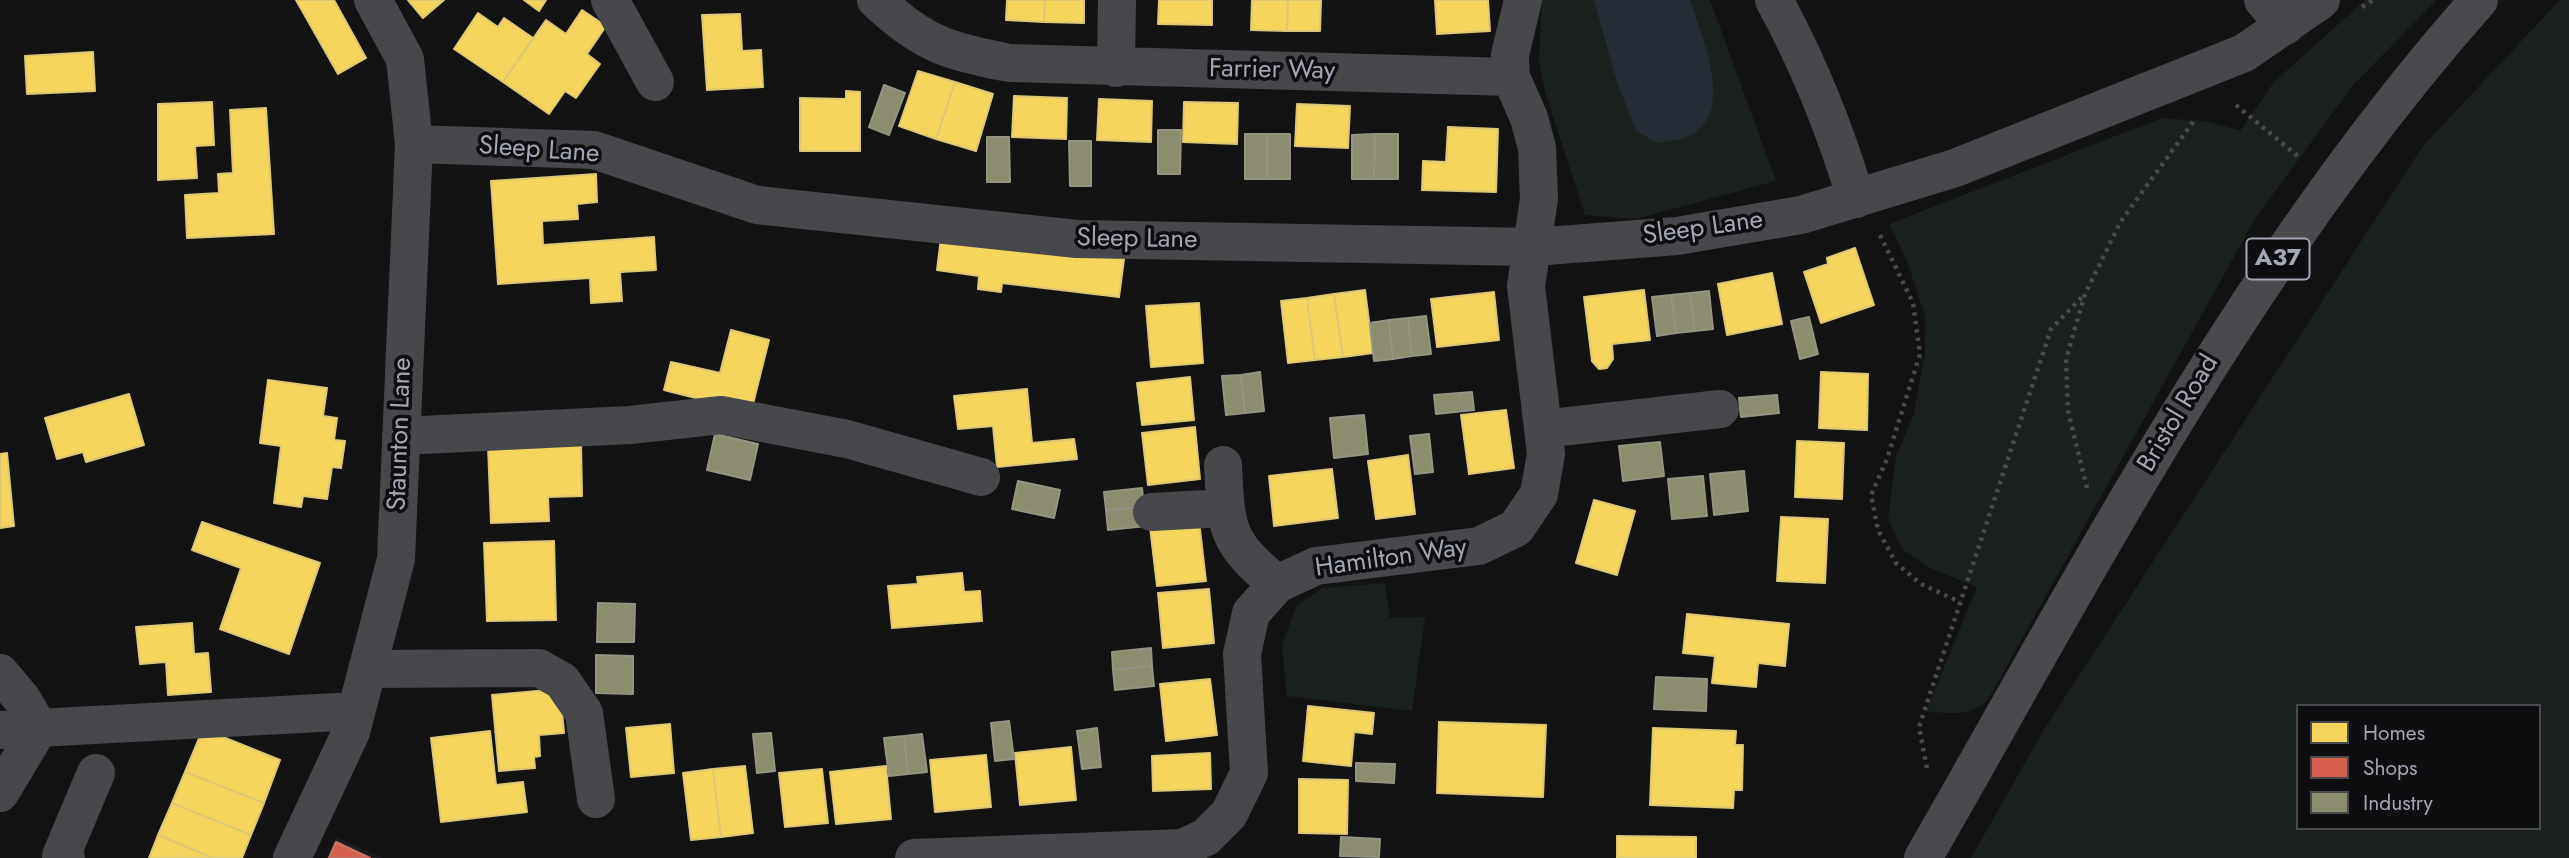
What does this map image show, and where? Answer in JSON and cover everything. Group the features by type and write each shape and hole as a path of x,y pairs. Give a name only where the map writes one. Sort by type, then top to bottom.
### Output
{"highway":[{"name":"Bristol Road","path":"1931,845 2105,537 2213,358 2330,183 2384,111 2479,0"}],"street":[{"name":"Staunton Lane","path":"292,858 351,733 396,559 414,144 405,58 373,0"},
{"path":"610,0 655,82"},
{"name":"Farrier Way","path":"876,0 903,26 945,50 1009,63 1510,77"},
{"path":"1116,68 1117,0"},
{"path":"1522,0 1510,55 1510,77 1529,118 1537,148 1539,199 1533,247"},
{"path":"1774,0 1801,51 1861,197"},
{"name":"Sleep Lane","path":"414,144 594,149 757,205 1077,239 1533,247 1677,236 1801,215 1955,168 2232,58 2274,13 2321,0"},
{"name":"Hamilton Way","path":"914,858 1183,853 1206,837 1228,814 1249,773 1242,654 1251,613 1277,584 1316,566 1479,546 1516,528 1539,494 1546,454 1526,286 1533,247"},
{"path":"1543,429 1720,409"},
{"path":"401,436 630,425 721,415 847,439 982,477"},
{"path":"1223,466 1227,526 1233,541 1252,563 1277,584"},
{"path":"1152,512 1225,508"},
{"path":"368,669 539,668 562,681 583,713 596,799"},
{"path":"0,673 22,699 39,728"},
{"path":"0,730 356,711"},
{"path":"0,793 39,728"},
{"path":"66,858 61,856 96,773"}],"path":[{"path":"2236,105 2330,183"},
{"path":"2105,537 2077,456 2068,411 2066,359 2085,294 2121,221 2203,108"},
{"path":"1861,197 1913,303 1920,354 1887,459 1871,495 1878,530 1896,563 1921,584 1960,602"},
{"path":"1931,845 1919,727 2051,329 2085,294"}],"shaded area":[{"path":"1542,0 1710,0 1776,181 1636,219 1585,215 1545,92 1539,60"},
{"path":"1594,0 1690,0 1712,76 1710,113 1701,128 1684,138 1657,143 1636,131 1616,79"},
{"path":"2365,0 2437,0 2355,83 2256,217 1988,700 1967,712 1926,711 1977,587 1932,569 1902,549 1888,519 1896,456 1913,417 1925,355 1925,315 1907,261 1889,224 2162,118 2210,122 2240,131 2274,82"},
{"path":"2560,0 2569,0 2569,858 1971,858 2043,731 2423,146"},
{"path":"1385,583 1390,618 1425,617 1412,711 1287,696 1282,645 1296,606 1322,588"},
{"path":"336,837 383,858 326,858"}],"building: Homes":[{"path":"296,0 334,0 366,58 338,74"},
{"path":"408,0 444,0 423,18"},
{"path":"524,0 546,0 539,11"},
{"path":"1007,0 1045,0 1044,22 1006,20"},
{"path":"1045,0 1084,0 1084,23 1044,22"},
{"path":"1159,0 1212,0 1212,25 1158,24"},
{"path":"1252,0 1288,0 1287,31 1251,30"},
{"path":"1288,0 1321,0 1320,31 1287,31"},
{"path":"1435,0 1488,0 1490,31 1437,34"},
{"path":"582,10 606,26 587,54 600,64 576,98 565,91 549,114 503,82 546,20 566,34"},
{"path":"478,13 498,27 504,18 533,38 503,82 454,49"},
{"path":"740,14 742,51 761,50 763,87 707,90 702,15"},
{"path":"93,52 95,91 27,94 25,56"},
{"path":"918,71 955,82 936,139 899,126"},
{"path":"955,82 993,94 976,151 936,139"},
{"path":"846,91 860,92 860,151 800,151 800,98 846,99"},
{"path":"1014,96 1067,98 1066,139 1012,137"},
{"path":"1099,99 1152,101 1151,142 1097,140"},
{"path":"212,102 214,145 195,146 197,178 158,180 158,104"},
{"path":"1184,102 1238,103 1237,144 1183,142"},
{"path":"1297,104 1350,106 1348,148 1295,146"},
{"path":"266,108 274,234 187,238 185,195 219,193 218,174 233,173 230,110"},
{"path":"1448,127 1498,129 1496,192 1422,190 1423,161 1446,162"},
{"path":"596,174 597,202 577,204 578,219 542,221 543,245 654,237 656,270 620,272 622,301 591,303 590,278 498,284 491,181"},
{"path":"941,237 1124,259 1119,297 1002,283 1001,292 978,289 979,276 937,270"},
{"path":"1855,248 1874,305 1821,323 1804,272 1828,264 1827,258"},
{"path":"1772,273 1782,324 1727,335 1718,284"},
{"path":"1365,290 1373,353 1343,357 1334,294"},
{"path":"1644,290 1650,340 1612,344 1613,359 1607,368 1599,369 1592,361 1584,297"},
{"path":"1494,292 1499,340 1437,347 1431,299"},
{"path":"1334,294 1343,357 1315,360 1307,298"},
{"path":"1307,298 1315,360 1288,363 1281,301"},
{"path":"1199,303 1203,363 1151,367 1146,306"},
{"path":"731,330 769,340 751,412 664,390 671,362 720,373"},
{"path":"1821,372 1868,374 1867,430 1819,428"},
{"path":"1190,377 1194,420 1142,425 1137,383"},
{"path":"268,380 327,388 323,416 337,418 334,440 345,441 341,468 332,467 327,499 303,496 301,507 274,503 281,446 260,443"},
{"path":"1027,389 1032,443 1074,439 1077,459 997,467 993,426 958,429 954,396"},
{"path":"129,394 144,445 86,462 83,452 57,459 45,418"},
{"path":"1506,410 1514,468 1469,474 1461,415"},
{"path":"1195,427 1200,479 1148,485 1142,433"},
{"path":"1797,441 1844,443 1842,499 1795,497"},
{"path":"581,443 582,496 548,497 549,521 491,523 488,446"},
{"path":"7,453 14,526 0,528 0,454"},
{"path":"1408,455 1415,514 1376,519 1368,461"},
{"path":"1332,469 1338,518 1274,526 1269,476"},
{"path":"1594,500 1635,511 1617,575 1576,563"},
{"path":"1781,517 1828,519 1825,583 1777,581"},
{"path":"1199,521 1206,581 1157,586 1150,527"},
{"path":"202,522 320,563 289,654 220,629 241,568 192,550"},
{"path":"554,541 556,620 487,621 484,543"},
{"path":"962,573 964,592 980,591 982,621 892,628 888,586 918,584 917,577"},
{"path":"1209,589 1214,643 1163,648 1158,593"},
{"path":"1687,614 1789,624 1785,666 1758,663 1756,687 1712,683 1715,656 1683,653"},
{"path":"192,623 194,654 208,653 211,692 168,695 166,662 140,664 136,627"},
{"path":"1210,679 1217,735 1166,741 1160,684"},
{"path":"560,689 564,733 539,735 540,756 534,757 535,768 499,771 492,695"},
{"path":"1308,706 1374,713 1372,734 1354,732 1351,766 1303,761"},
{"path":"1439,722 1546,725 1543,797 1437,793"},
{"path":"670,724 674,773 631,777 626,728"},
{"path":"1653,728 1736,731 1735,745 1743,745 1742,790 1734,790 1733,808 1650,805"},
{"path":"203,729 280,760 264,803 185,772"},
{"path":"490,731 496,785 523,782 527,812 441,822 431,738"},
{"path":"1071,747 1076,800 1020,805 1015,753"},
{"path":"1210,753 1211,789 1153,791 1152,756"},
{"path":"986,755 991,807 935,812 930,760"},
{"path":"745,766 753,833 721,837 713,769"},
{"path":"886,766 891,819 836,824 830,772"},
{"path":"713,769 721,837 691,840 683,773"},
{"path":"822,769 828,823 785,827 779,773"},
{"path":"185,772 264,803 251,835 172,803"},
{"path":"1299,779 1348,780 1347,834 1299,833"},
{"path":"172,803 251,835 242,858 213,858 158,835"},
{"path":"158,835 213,858 149,858"},
{"path":"1617,836 1696,837 1696,858 1617,858"}],"building: Shops":[{"path":"336,842 370,858 329,858"}],"building: Industry":[{"path":"884,85 905,93 889,135 869,127"},
{"path":"1158,130 1181,130 1180,174 1158,174"},
{"path":"1245,134 1267,134 1267,179 1245,179"},
{"path":"1267,134 1290,134 1290,179 1267,179"},
{"path":"1375,134 1398,134 1398,179 1374,179"},
{"path":"1375,134 1374,179 1352,179 1352,135"},
{"path":"987,137 1009,137 1010,182 987,182"},
{"path":"1069,141 1091,141 1091,186 1070,186"},
{"path":"1709,291 1713,329 1695,331 1690,293"},
{"path":"1690,293 1695,331 1676,333 1671,295"},
{"path":"1671,295 1676,333 1657,336 1652,297"},
{"path":"1426,316 1431,354 1412,356 1408,318"},
{"path":"1809,317 1818,354 1800,359 1791,321"},
{"path":"1408,318 1412,356 1393,359 1389,320"},
{"path":"1389,320 1393,359 1374,361 1370,323"},
{"path":"1260,372 1264,411 1245,413 1241,375"},
{"path":"1241,375 1245,413 1226,415 1222,376"},
{"path":"1472,392 1474,410 1436,414 1434,395"},
{"path":"1777,395 1779,413 1741,417 1739,398"},
{"path":"1364,415 1368,454 1334,458 1330,418"},
{"path":"715,434 758,444 750,480 707,470"},
{"path":"1429,434 1433,472 1415,474 1410,436"},
{"path":"1660,442 1664,476 1623,481 1619,446"},
{"path":"1744,471 1748,511 1714,515 1710,474"},
{"path":"1703,476 1707,516 1672,519 1668,479"},
{"path":"1018,481 1060,490 1054,518 1012,509"},
{"path":"1142,488 1144,507 1106,510 1104,492"},
{"path":"1144,507 1146,526 1108,530 1106,510"},
{"path":"598,603 635,604 634,642 597,642"},
{"path":"1151,648 1152,666 1113,670 1112,652"},
{"path":"596,655 633,656 633,694 596,693"},
{"path":"1152,666 1154,686 1115,690 1113,670"},
{"path":"1656,677 1707,679 1706,711 1654,709"},
{"path":"1009,721 1014,759 995,761 991,723"},
{"path":"1097,728 1101,767 1082,769 1077,731"},
{"path":"771,733 775,771 757,773 753,734"},
{"path":"922,734 927,772 908,774 904,736"},
{"path":"904,736 908,774 889,776 884,738"},
{"path":"1356,763 1395,764 1394,783 1356,781"},
{"path":"1341,837 1380,839 1379,857 1340,856"}]}
